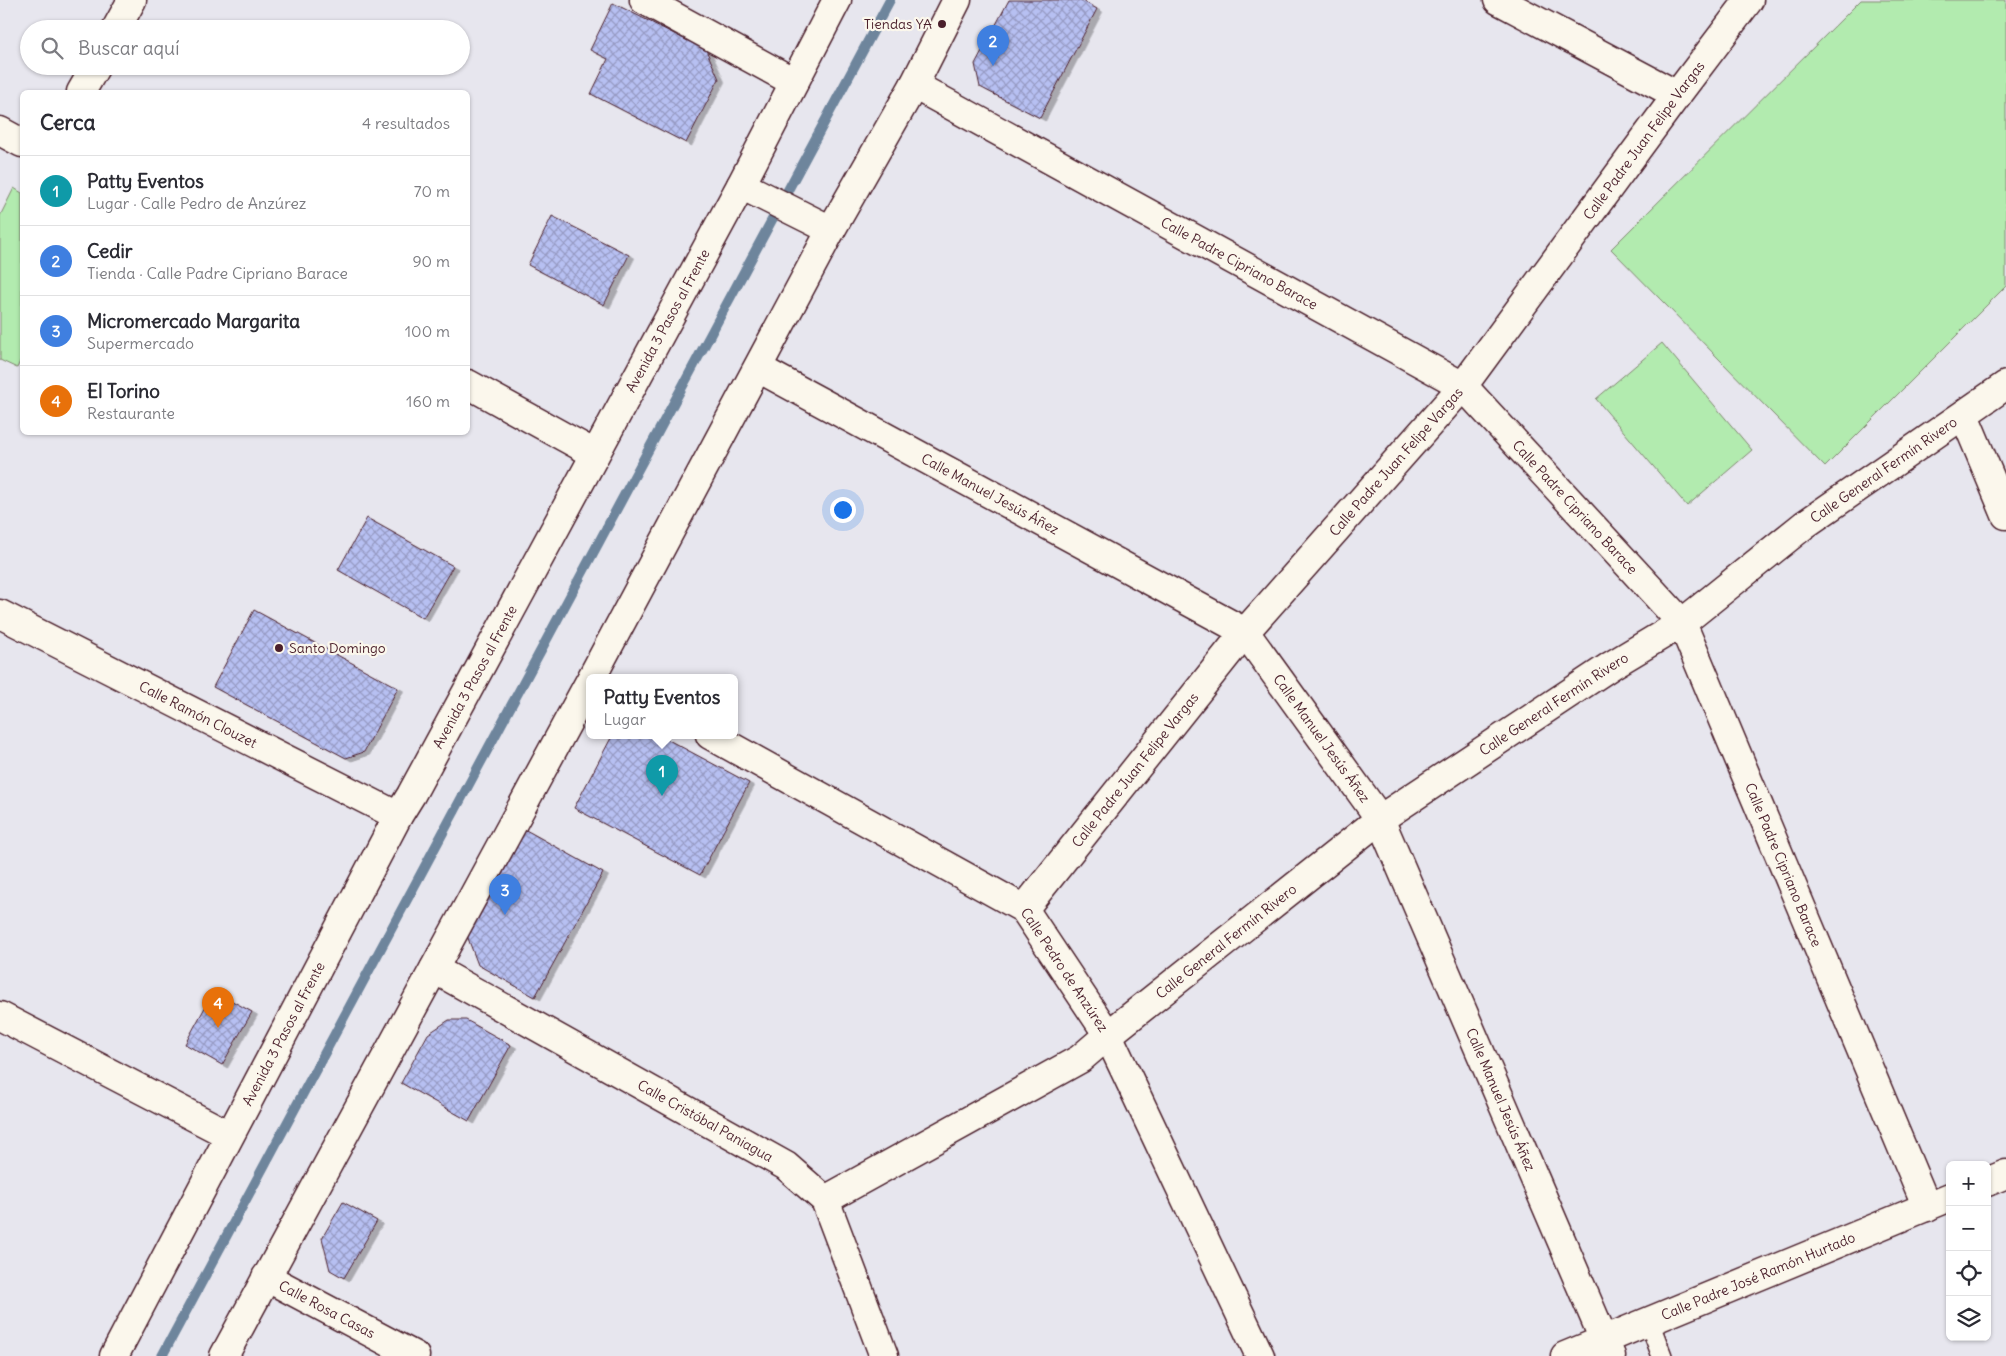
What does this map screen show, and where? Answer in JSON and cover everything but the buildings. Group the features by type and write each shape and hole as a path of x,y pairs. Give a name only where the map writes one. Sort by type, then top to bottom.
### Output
{"street":[{"path":"121,20 132,0"},
{"path":"644,0 794,82"},
{"name":"Avenida 3 Pasos al Frente","path":"114,1356 398,816 411,796 595,454 751,190 794,82 837,0"},
{"path":"598,674 758,368 832,230 914,85 958,0"},
{"path":"1498,0 1677,95"},
{"name":"Calle Padre Juan Felipe Vargas","path":"1024,909 1245,632 1463,386 1749,0"},
{"path":"82,90 91,75"},
{"name":"Calle Padre Cipriano Barace","path":"914,85 1463,386 1682,623 1939,1202"},
{"path":"0,132 20,142"},
{"path":"751,190 832,230"},
{"name":"Calle Manuel Jesús Áñez","path":"758,368 1245,632 1380,819 1608,1348"},
{"path":"470,385 595,454"},
{"name":"Calle General Fermín Rivero","path":"825,1200 1080,1059 1380,819 1612,665 1682,623 1804,525 2006,385"},
{"path":"1964,415 2006,515"},
{"name":"Calle Ramón Clouzet","path":"0,614 398,816"},
{"path":"224,1356 434,969 586,695"},
{"name":"Calle Pedro de Anzúrez","path":"717,739 1024,909 1108,1035 1260,1356"},
{"name":"Calle Cristóbal Paniagua","path":"434,969 786,1166 825,1200 884,1356"},
{"path":"0,1016 229,1135"},
{"path":"1991,1180 2006,1174"},
{"name":"Calle Padre José Ramón Hurtado","path":"1565,1356 1608,1348 1649,1322 1939,1202"},
{"name":"Calle Rosa Casas","path":"266,1277 415,1356"}],"lane":[{"path":"1649,1322 1662,1356"}],"green space":[{"path":"1861,0 2006,0 2006,286 1825,467 1611,249"},
{"path":"14,188 20,192 20,361 17,368 0,360 0,216"},
{"path":"1662,343 1752,450 1687,506 1596,399"}],"waterway":[{"path":"162,1356 890,0"}],"place":[{"name":"Tiendas YA","path":"942,24"},
{"name":"Cedir","path":"993,66"},
{"name":"Santo Domingo","path":"279,648"},
{"name":"Patty Eventos","path":"662,796"},
{"name":"Micromercado Margarita","path":"505,915"},
{"name":"El Torino","path":"218,1028"}]}
